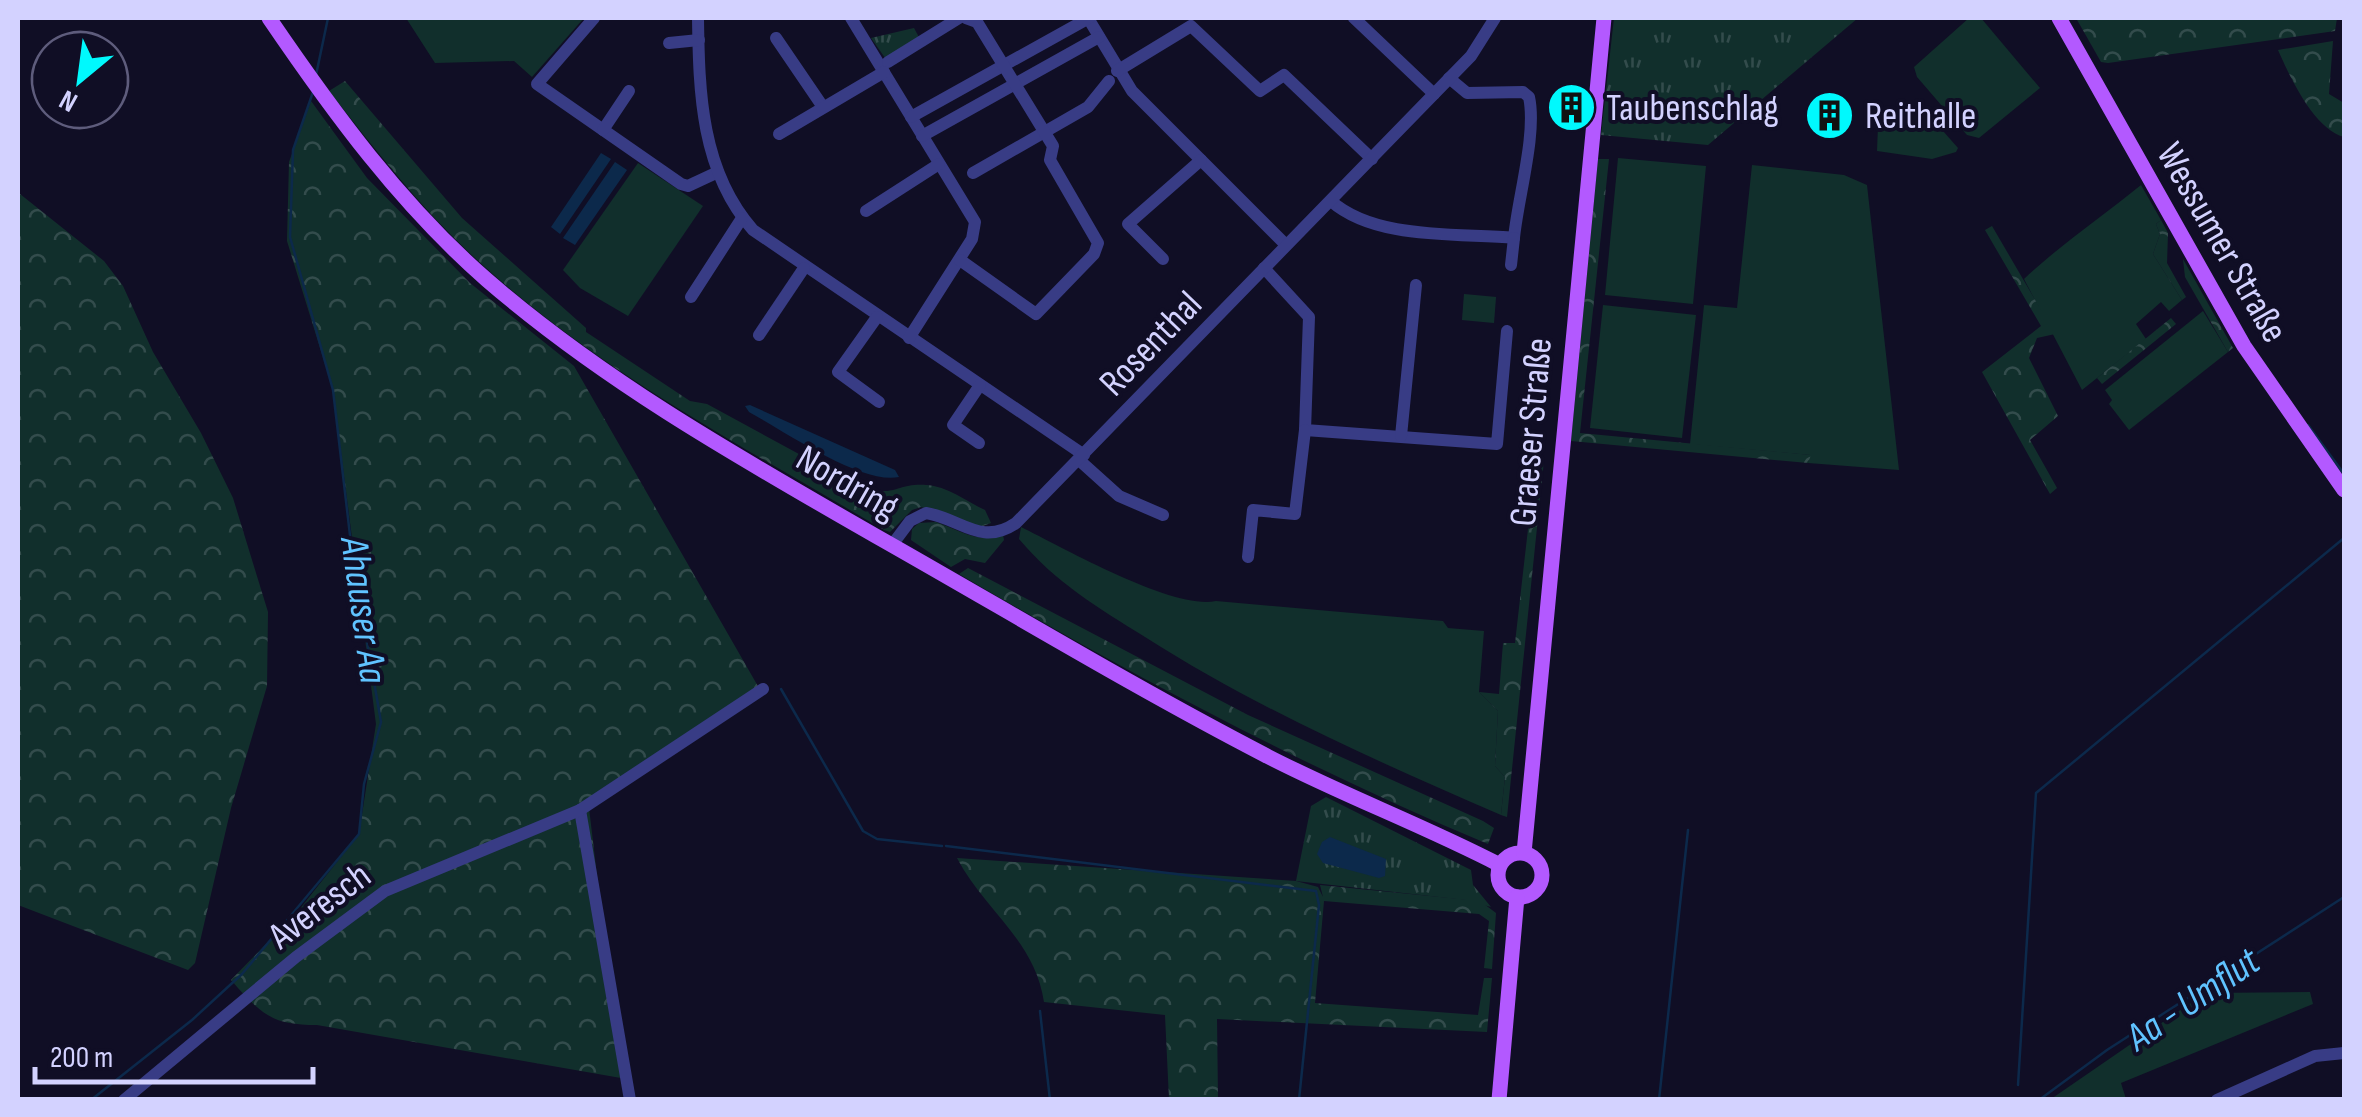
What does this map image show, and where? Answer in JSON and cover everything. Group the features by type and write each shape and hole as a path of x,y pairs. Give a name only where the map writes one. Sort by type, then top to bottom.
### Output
{"main road":[{"name":"Nordring","path":"269,18 327,102 429,224 486,279 562,341 718,445 1046,636 1270,758 1500,865"},
{"name":"Graeser Straße","path":"1499,1100 1518,897 1531,894 1542,878 1536,859 1524,852 1604,18"},
{"name":"Wessumer Straße","path":"2059,18 2261,374 2344,490"},
{"path":"1518,897 1500,886 1500,865 1510,855 1524,852"}],"street":[{"path":"594,18 537,84 682,184 688,186 718,172"},
{"path":"698,18 699,91 718,172 742,218 760,238 1082,457 1119,496 1164,515"},
{"path":"852,18 886,67 910,117 975,222 976,230 960,260 908,338"},
{"path":"779,134 962,18 977,22 1053,146 1050,160 1098,243 1094,254 1036,314 960,260"},
{"path":"910,117 1089,18 1113,76 1286,245"},
{"path":"1354,18 1434,94"},
{"name":"Rosenthal","path":"892,545 910,521 926,512 982,534 1006,530 1082,457 1472,56 1495,18"},
{"path":"973,173 1088,107 1113,76 1192,26 1260,91 1284,76 1372,159"},
{"path":"776,38 823,107"},
{"path":"922,136 1099,38"},
{"path":"669,43 698,40"},
{"path":"1449,78 1466,93 1523,92 1530,96 1530,136 1519,186 1511,264"},
{"path":"603,130 629,91"},
{"path":"1163,259 1128,224 1202,160"},
{"path":"866,210 939,164"},
{"path":"1331,200 1347,215 1378,225 1514,238"},
{"path":"691,297 742,218"},
{"path":"759,335 804,268"},
{"path":"1248,557 1253,510 1295,514 1305,430 1310,317 1264,268"},
{"path":"1401,436 1416,286"},
{"path":"877,316 838,372 880,402"},
{"path":"1305,430 1497,444 1507,332"},
{"path":"979,442 953,425 980,385"},
{"path":"630,1100 580,810 763,689"},
{"name":"Averesch","path":"124,1100 296,957 385,891 580,810"},
{"path":"2217,1100 2315,1056 2344,1054"}],"green space":[{"path":"406,18 584,18 532,77 514,61 435,63"},
{"path":"1614,18 1858,18 1708,145 1601,135"},
{"path":"1969,18 1981,18 2040,88 1979,138 1967,135 1917,77 1914,67"},
{"path":"2076,18 2337,18 2335,31 2108,63 2101,62"},
{"path":"914,28 921,41 888,62 871,38"},
{"path":"2333,41 2329,94 2344,103 2344,137 2313,113 2278,50"},
{"path":"345,81 462,218 586,332 690,401 707,404 856,485 879,491 915,485 941,488 985,510 991,523 980,527 921,507 912,510 890,532 884,530 628,376 531,306 443,226 329,91"},
{"path":"311,101 367,178 470,283 574,366 759,688 589,808 621,1078 288,1023 259,1009 231,980 299,910 359,834 376,724 333,390 287,241 289,162"},
{"path":"1920,105 1958,148 1956,152 1932,159 1877,151 1878,126"},
{"path":"1618,158 1706,166 1693,304 1605,295"},
{"path":"1598,159 1609,159 1580,433 1811,455 1808,463 1571,441"},
{"path":"638,163 703,206 628,316 580,288 563,270"},
{"path":"1752,165 1844,175 1867,185 1899,470 1808,463 1810,455 1690,444 1704,305 1737,308"},
{"path":"18,183 20,194 104,261 123,286 153,352 201,433 233,498 268,612 267,686 231,808 195,963 188,970 18,905"},
{"path":"2141,185 2161,220 2156,224 2160,234 2153,254 2182,300 2169,311 2161,302 2136,324 2146,339 2082,390 2024,279"},
{"path":"2161,220 2168,233 2167,263 2186,297 2182,300 2153,254 2160,234 2156,224"},
{"path":"1992,226 2055,334 2037,338 2029,358 2058,416 2030,440 2057,488 2050,494 1982,372 2041,326 1985,230"},
{"path":"2183,259 2233,348 2228,352 2185,277"},
{"path":"1464,294 1496,297 1494,323 1462,320"},
{"path":"1603,305 1696,315 1682,438 1590,428"},
{"path":"2203,311 2228,352 2129,430 2109,404 2112,400 2105,390"},
{"path":"2171,318 2176,324 2102,384 2097,378"},
{"path":"1536,459 1544,460 1507,817 1501,815 1505,777 1495,766 1498,711 1479,692 1499,694 1503,643 1515,643"},
{"path":"936,522 977,537 1003,535 1004,540 985,563 965,559 951,567 911,540 912,529 919,523"},
{"path":"1021,527 1118,575 1173,596 1443,621 1448,628 1484,631 1479,692 1498,711 1495,766 1505,777 1501,815 1320,733 1188,663 1062,581 1019,539"},
{"path":"968,568 1248,715 1483,821 1494,828 1488,844 1352,784 1153,684 959,574"},
{"path":"1326,797 1471,870 1473,885 1491,907 1466,900 1296,881 1311,806"},
{"path":"957,858 1296,881 1318,887 1323,897 1320,885 1480,901 1496,913 1492,969 1484,968 1489,921 1479,914 1324,901 1315,1003 1478,1015 1484,978 1492,978 1487,1032 1217,1019 1218,1099 1169,1099 1165,1015 1044,1002 1039,980 1020,943"},
{"path":"2310,992 2313,1004 2121,1083 2126,1099 2051,1099 2205,993"}],"water":[{"path":"601,153 611,159 560,234 551,227"},
{"path":"615,162 627,170 575,245 563,238"},
{"path":"745,406 895,470 899,477 865,473 845,465 749,412"},
{"path":"1330,837 1386,859 1385,876 1379,878 1323,863 1317,854 1322,842"}],"waterway":[{"name":"Ahauser Aa","path":"316,75 328,18"},
{"name":"Ahauser Aa","path":"91,1100 192,1020 242,974 359,834 364,784 381,722 353,561 333,390 290,237 293,150 313,92"},
{"path":"2308,425 2344,474"},
{"path":"2018,1085 2036,793 2344,538"},
{"path":"781,689 863,831 877,839 942,846"},
{"path":"1659,1100 1688,830"},
{"path":"946,846 1316,891 1319,905 1299,1100"},
{"name":"Aa - Umflut","path":"2039,1100 2107,1050 2344,897"},
{"path":"1040,1011 1050,1100"}],"place":[{"name":"Taubenschlag","path":"1571,107"},
{"name":"Reithalle","path":"1830,115"}]}
